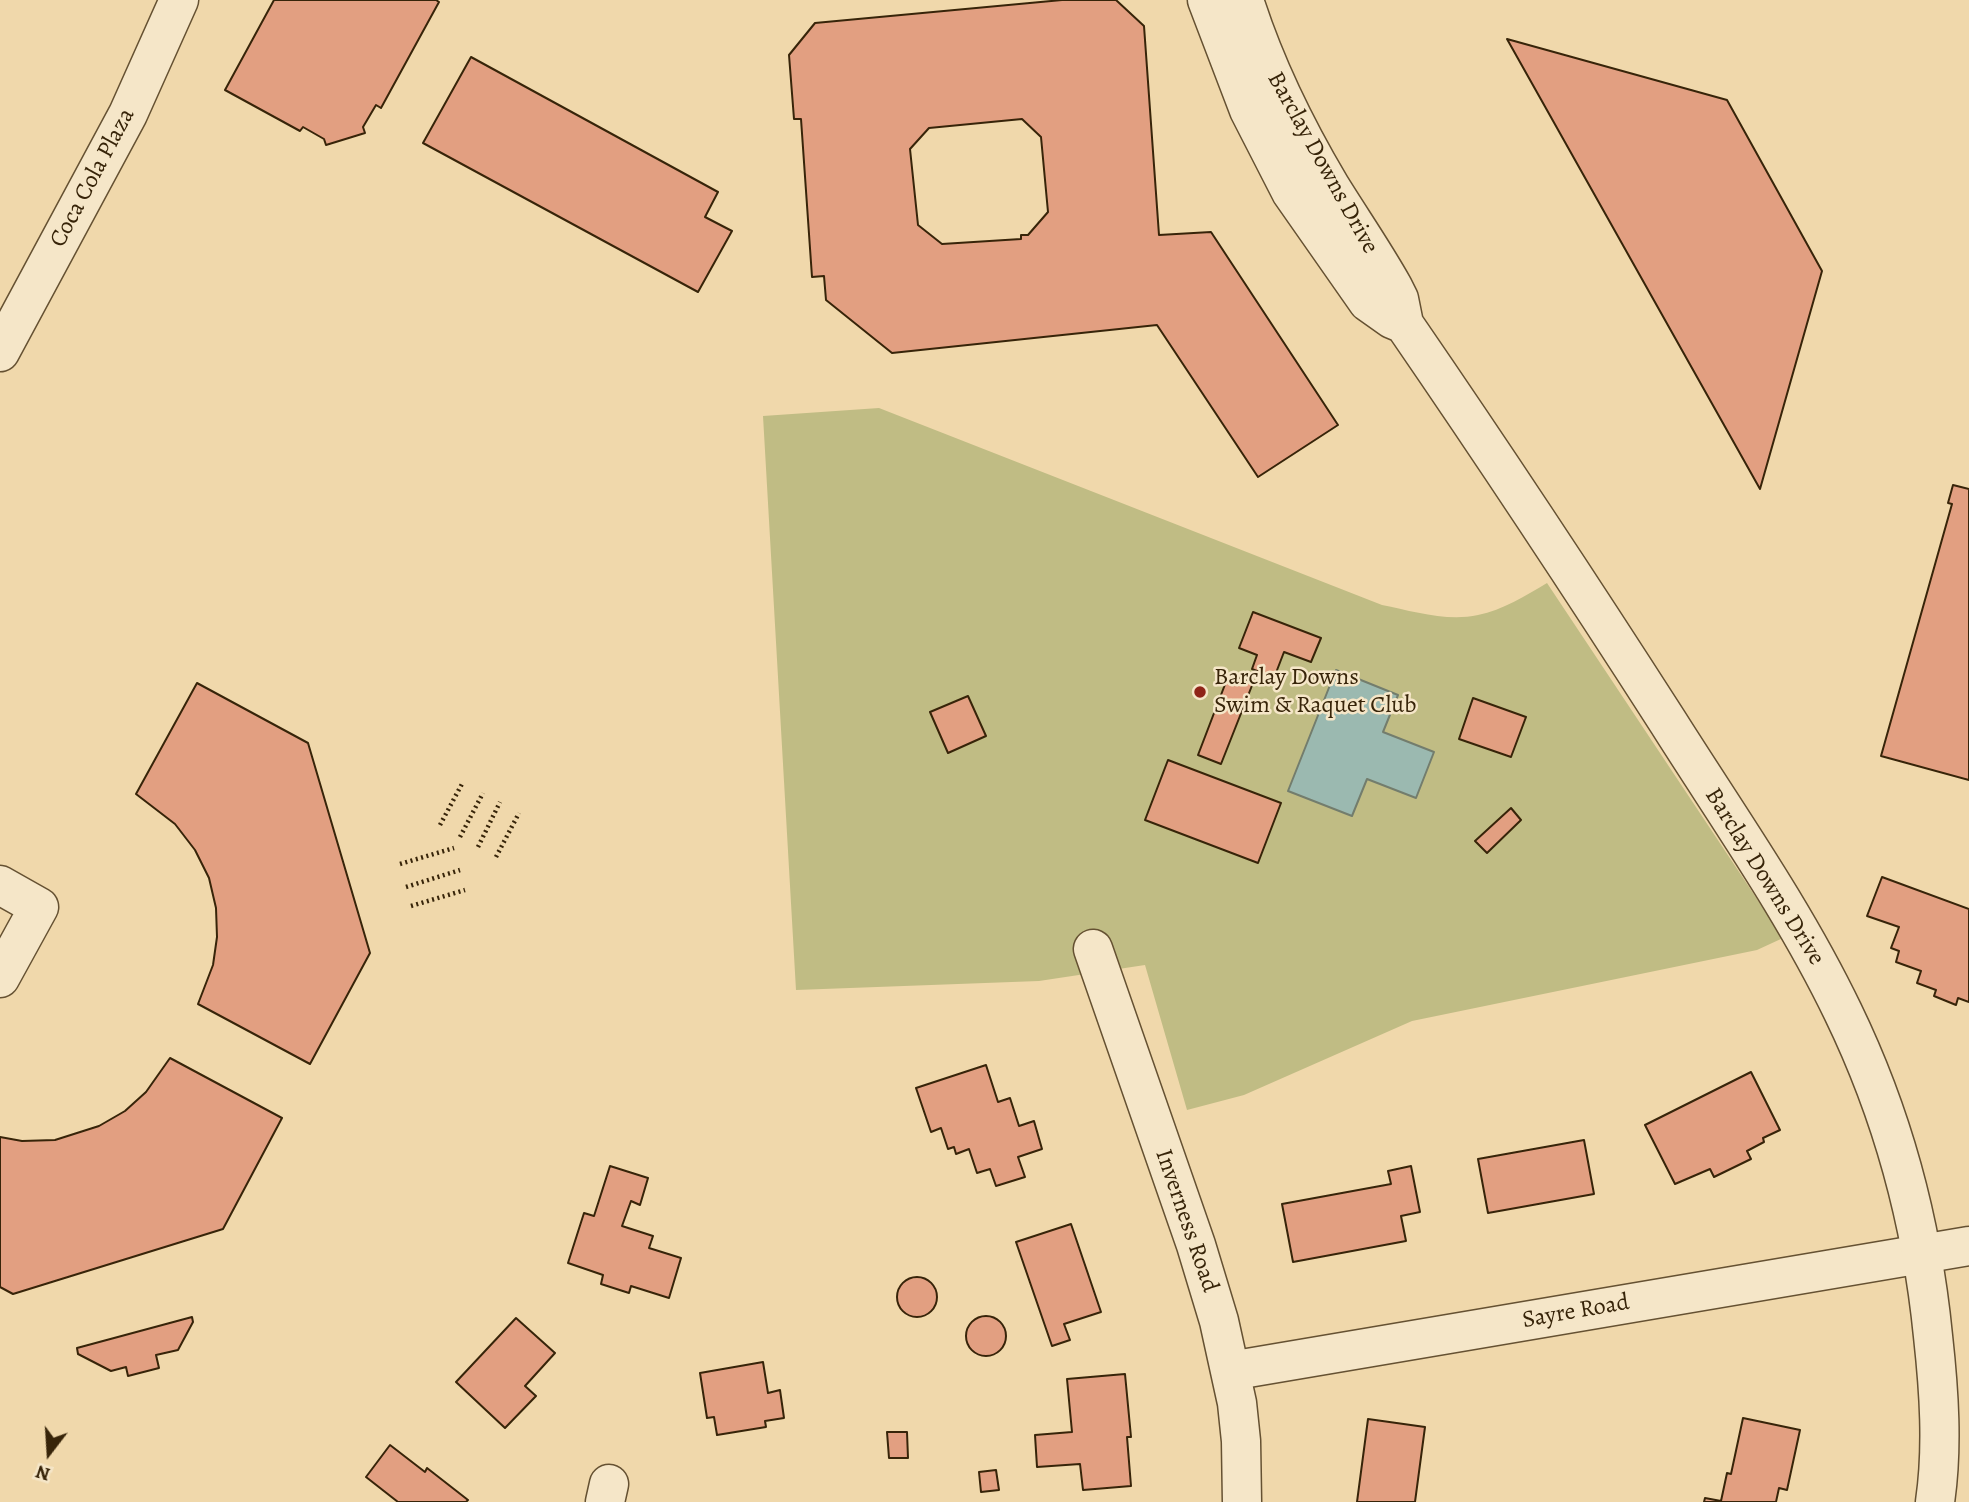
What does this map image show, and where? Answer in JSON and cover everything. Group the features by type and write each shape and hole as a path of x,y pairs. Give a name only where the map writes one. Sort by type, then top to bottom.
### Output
{"street":[{"name":"Coca Cola Plaza","path":"0,352 128,114 179,0"},
{"name":"Barclay Downs Drive","path":"1207,0 1249,110 1291,192 1368,302 1392,320 1404,324"},
{"name":"Barclay Downs Drive","path":"1244,0 1260,47 1308,148 1393,287 1399,299 1404,324 1568,567 1803,936 1842,1009 1877,1091 1903,1171 1922,1254 1937,1370 1938,1457 1935,1502"},
{"path":"0,885 39,907 0,978"},
{"name":"Inverness Road","path":"1093,948 1209,1285 1230,1371 1241,1441 1242,1502"},
{"name":"Sayre Road","path":"1230,1371 1969,1245"}],"path":[{"path":"440,825 463,782"},
{"path":"460,836 483,793"},
{"path":"478,847 500,803"},
{"path":"496,857 519,813"},
{"path":"400,864 454,848"},
{"path":"406,887 460,870"},
{"path":"411,905 465,890"}],"shaded area":[{"name":"Barclay Downs Swim & Raquet Club","path":"879,408 1382,605 1430,615 1466,617 1505,606 1547,583 1783,938 1757,950 1412,1021 1244,1095 1187,1110 1145,965 1039,981 796,990 763,416"}],"water":[{"path":"1336,670 1398,695 1383,732 1434,752 1416,798 1367,779 1352,816 1288,791"}],"building":[{"path":"274,0 439,2 381,108 376,105 363,127 365,133 326,145 324,139 303,127 300,131 225,90"},
{"path":"1062,0 1116,0 1144,26 1159,235 1211,232 1338,425 1258,477 1157,325 892,353 826,300 824,276 812,277 801,119 794,119 789,55 815,23","holes":["1022,119 1041,137 1048,212 1028,235 1021,235 1021,239 942,244 918,225 910,149 929,128"]},
{"path":"1507,39 1727,100 1822,271 1760,489"},
{"path":"471,57 718,192 705,217 732,231 698,292 423,143"},
{"path":"1953,485 1969,489 1969,780 1881,756 1952,504 1948,503"},
{"path":"1253,612 1321,638 1311,662 1284,652 1274,678 1252,669 1257,655 1239,648"},
{"path":"1229,674 1253,683 1221,764 1198,755"},
{"path":"197,683 308,743 370,953 310,1064 198,1004 213,965 217,937 216,908 209,878 195,850 175,824 136,794"},
{"path":"968,696 986,736 948,753 930,712"},
{"path":"1473,698 1526,717 1511,757 1459,739"},
{"path":"1168,760 1281,803 1258,863 1145,820"},
{"path":"1511,808 1521,820 1487,853 1475,841"},
{"path":"1882,877 1969,909 1969,1002 1958,998 1956,1005 1934,996 1936,990 1917,983 1921,971 1896,962 1899,951 1891,948 1899,927 1867,916"},
{"path":"170,1058 282,1118 223,1229 13,1294 0,1287 0,1137 22,1141 55,1140 99,1126 125,1111 146,1092"},
{"path":"986,1065 998,1102 1010,1098 1019,1126 1034,1121 1042,1149 1018,1157 1025,1177 996,1186 990,1169 977,1173 969,1149 956,1154 954,1147 948,1149 941,1128 931,1132 916,1088"},
{"path":"1751,1072 1780,1130 1763,1138 1764,1142 1747,1151 1751,1159 1714,1177 1710,1169 1675,1184 1645,1125"},
{"path":"1584,1140 1594,1194 1488,1213 1478,1159"},
{"path":"610,1166 648,1178 640,1205 631,1201 622,1226 653,1236 649,1248 681,1258 669,1298 631,1286 629,1293 601,1284 603,1275 568,1263 584,1213 594,1216"},
{"path":"1411,1166 1420,1212 1401,1216 1406,1241 1293,1262 1282,1204 1391,1184 1388,1171"},
{"path":"1071,1224 1101,1312 1064,1324 1070,1340 1052,1346 1016,1242"},
{"path":"917,1277 931,1283 937,1297 931,1311 917,1317 903,1311 897,1297 903,1283"},
{"path":"986,1316 1000,1322 1006,1336 1000,1350 986,1356 972,1350 966,1336 972,1322"},
{"path":"192,1317 193,1322 178,1350 156,1355 159,1368 128,1376 126,1367 111,1371 78,1354 77,1348"},
{"path":"516,1318 555,1353 525,1386 536,1396 505,1428 456,1382"},
{"path":"763,1362 768,1393 780,1390 784,1418 765,1421 766,1427 717,1435 714,1417 707,1418 700,1373"},
{"path":"1125,1374 1131,1437 1127,1437 1131,1486 1083,1490 1080,1464 1037,1467 1035,1435 1072,1432 1067,1379"},
{"path":"1743,1418 1800,1430 1787,1490 1779,1488 1776,1502 1704,1502 1705,1498 1721,1501 1727,1473 1731,1474"},
{"path":"1368,1419 1425,1427 1415,1502 1357,1502"},
{"path":"887,1432 907,1432 908,1458 889,1458"},
{"path":"390,1445 425,1472 427,1468 468,1500 398,1502 366,1477"},
{"path":"996,1470 999,1490 981,1492 979,1472"}],"place":[{"name":"Barclay Downs Swim & Raquet Club","path":"1200,692"}]}
